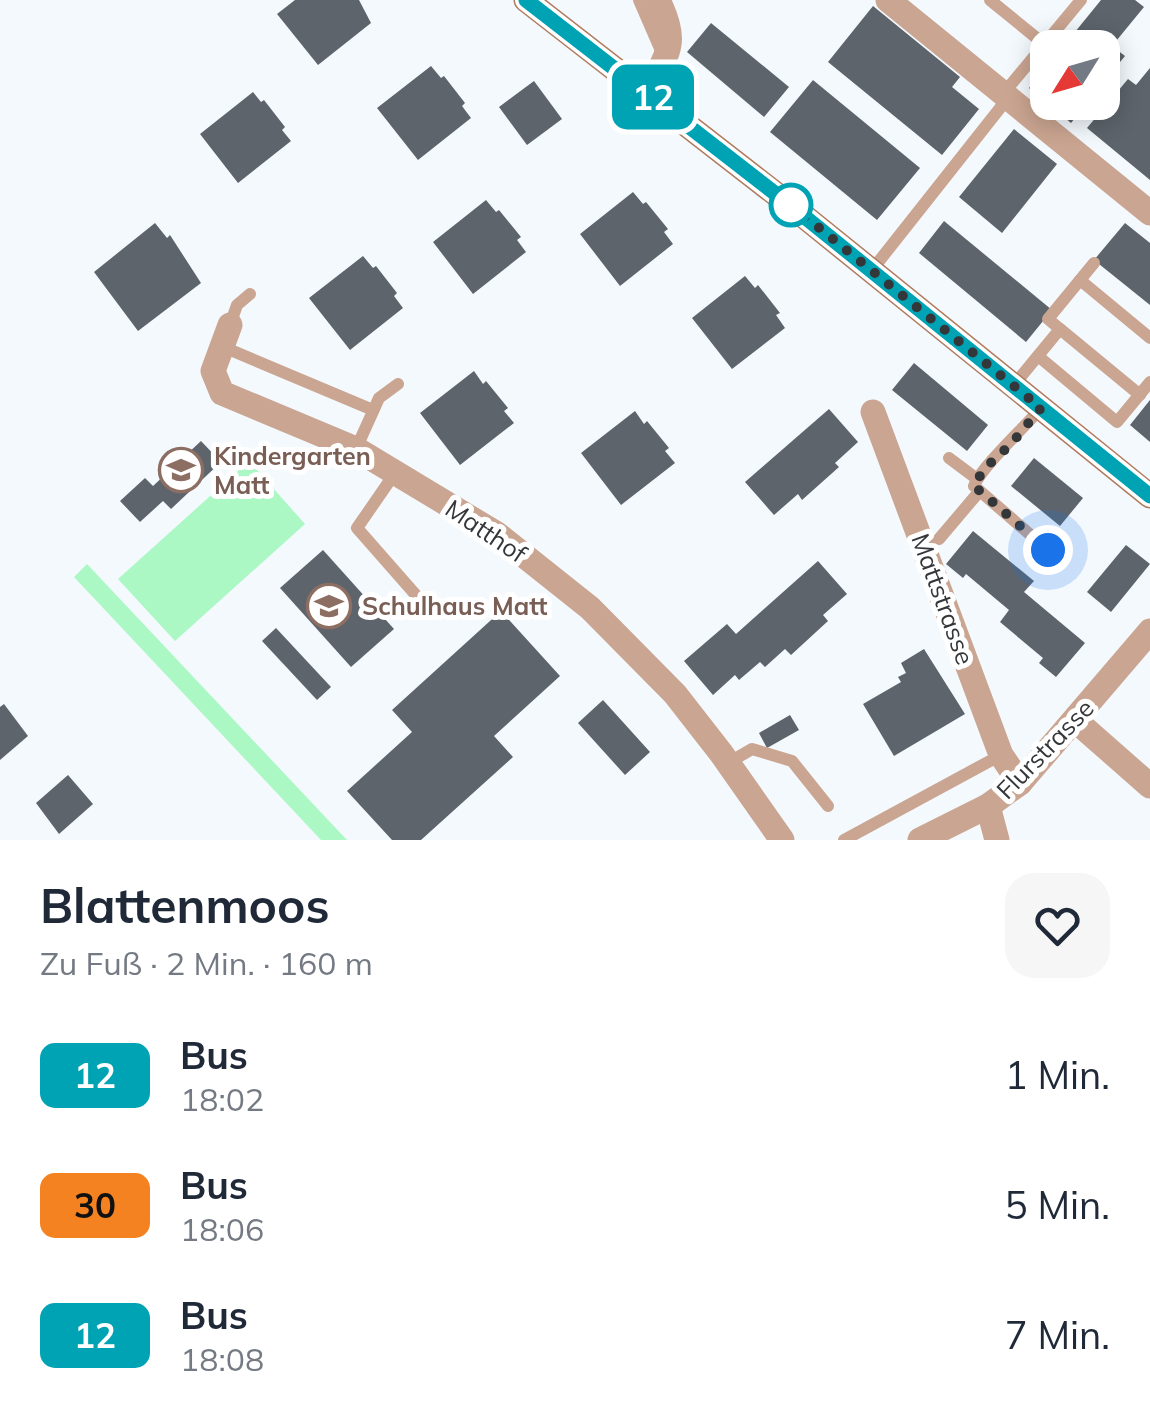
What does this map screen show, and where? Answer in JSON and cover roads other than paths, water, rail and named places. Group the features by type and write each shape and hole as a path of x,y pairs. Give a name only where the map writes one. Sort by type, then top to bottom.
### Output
{"main road":[{"path":"526,0 872,270 1150,496"}],"street":[{"path":"648,93 672,42 658,0"},
{"path":"888,0 1150,213"},
{"name":"Matthof","path":"225,335 213,370 222,393 356,449 497,534 590,608 674,694 782,840"},
{"name":"Mattstrasse","path":"873,412 1001,756 1020,783"},
{"name":"Flurstrasse","path":"920,840 988,806 1020,783 1150,631"},
{"path":"1076,721 1150,786"},
{"path":"988,806 997,840"}],"lane":[{"path":"639,0 664,58"},
{"path":"990,0 1030,33"},
{"path":"1056,30 1081,0"},
{"path":"872,270 1030,63"},
{"path":"1094,262 1048,319 1140,394"},
{"path":"1080,280 1150,338"},
{"path":"250,294 238,305 225,335 373,410"},
{"path":"1014,385 1060,329"},
{"path":"1038,356 1117,422 1150,382"},
{"path":"356,449 379,398 398,384"},
{"path":"938,539 1041,408"},
{"path":"949,458 1048,550"},
{"path":"395,473 357,528 422,602"},
{"path":"728,763 752,749 792,761 828,806"},
{"path":"844,840 1001,756"}],"place":[{"name":"Kindergarten Matt","path":"181,470"},
{"name":"Schulhaus Matt","path":"329,606"}]}
